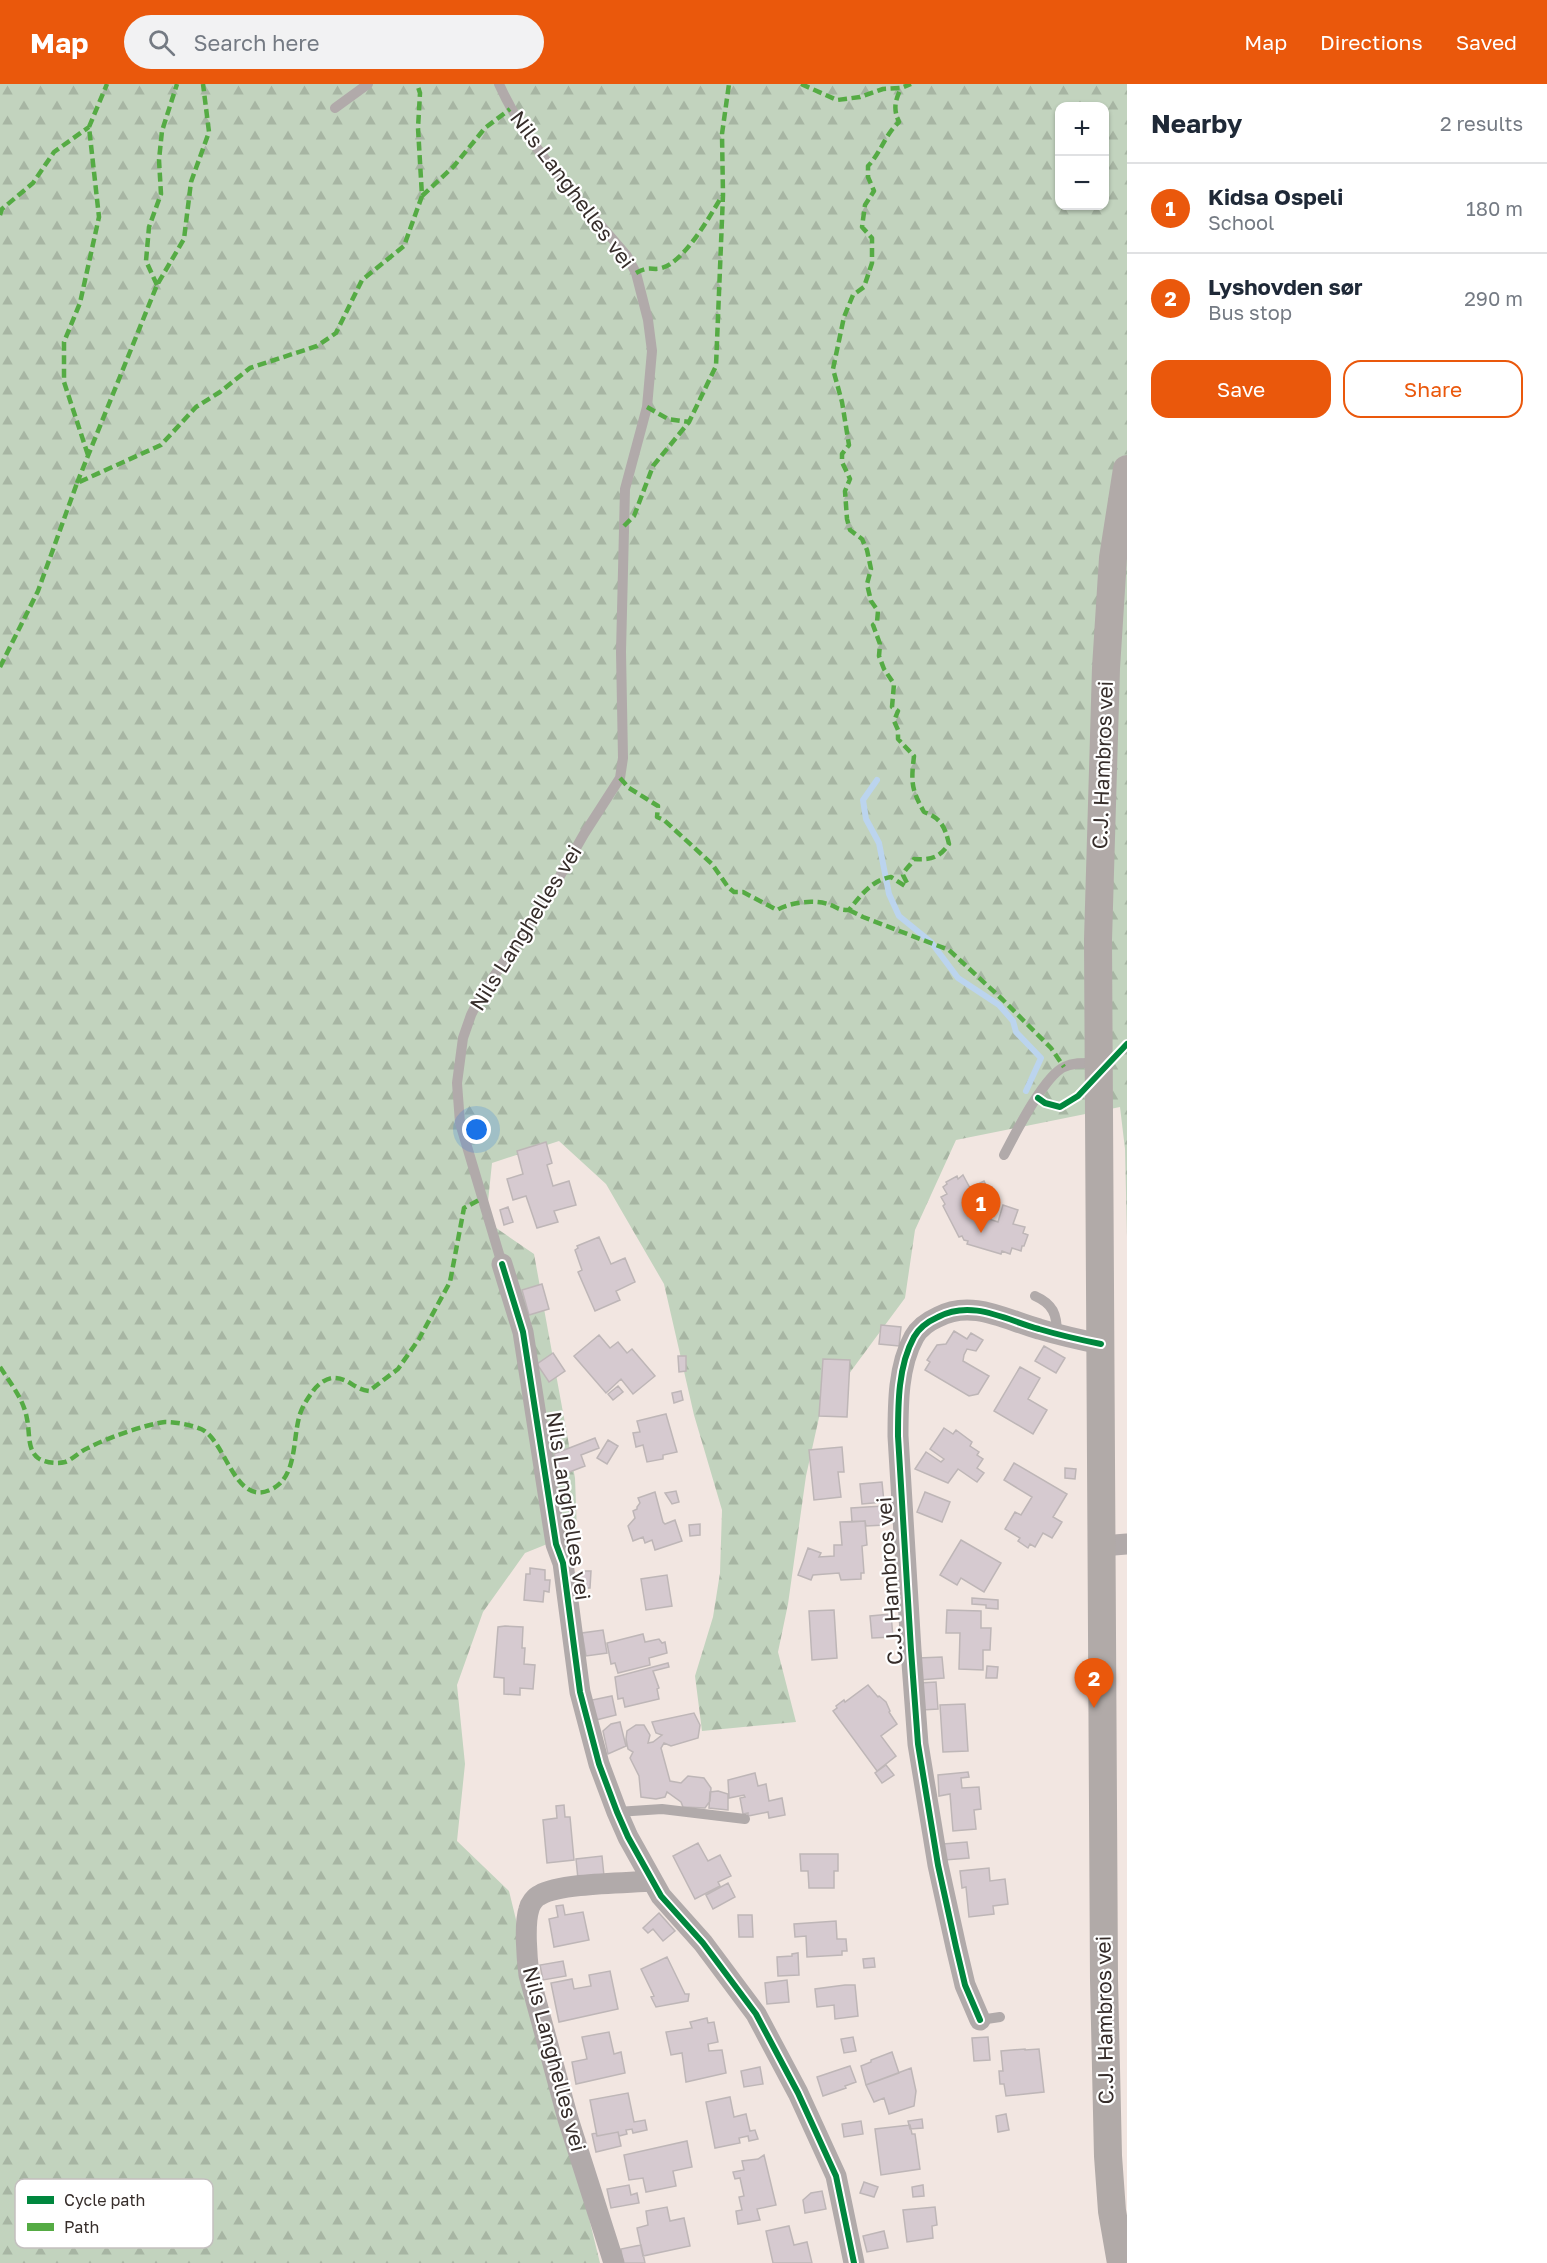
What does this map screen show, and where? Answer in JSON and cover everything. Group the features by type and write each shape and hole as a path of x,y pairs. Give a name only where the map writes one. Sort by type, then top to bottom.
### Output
{"main road":[{"name":"C.J. Hambros vei","path":"1121,2263 1112,2211 1108,2156 1104,1980 1115,1545 1101,1344 1098,940 1106,668 1113,558 1127,469"}],"street":[{"name":"Nils Langhelles vei","path":"502,1264 523,1332 556,1545 563,1563 580,1692 599,1764 617,1812 661,1896 703,1943 761,2024 798,2093 836,2176 854,2263"},
{"name":"C.J. Hambros vei","path":"990,2018 965,1985 938,1865 918,1744 899,1465 898,1401 914,1335 927,1322 949,1311 980,1311 1057,1334 1101,1344"},
{"name":"Nils Langhelles vei","path":"614,2263 568,2120 529,1975 526,1954 528,1909 535,1899 550,1890 652,1881"}],"lane":[{"path":"335,108 368,84"},
{"name":"Nils Langhelles vei","path":"499,84 510,109 537,149 627,256 636,273 648,320 652,351 647,408 626,489 620,778 584,834 548,897 481,995 463,1038 457,1083 460,1123 502,1264"},
{"path":"1004,1155 1018,1127 1055,1073 1075,1064 1098,1063"},
{"path":"1035,1296 1044,1300 1055,1313 1057,1334"},
{"path":"617,1812 662,1809 745,1819"}],"green space":[{"path":"0,84 1127,84 1127,1237 1125,1149 1120,1107 956,1140 915,1230 905,1298 820,1413 806,1476 788,1604 778,1652 796,1722 702,1731 695,1676 713,1617 720,1573 722,1510 694,1415 664,1284 606,1184 559,1141 492,1163 486,1221 534,1254 575,1478 577,1532 525,1553 483,1612 457,1685 465,1764 457,1841 509,1891 600,2263 0,2263"}],"building":[{"path":"546,1142 552,1163 547,1165 553,1186 569,1181 576,1205 554,1211 558,1222 537,1228 526,1196 513,1200 507,1179 523,1174 517,1151"},
{"path":"963,1175 970,1188 984,1181 991,1195 975,1203 983,1217 998,1222 1003,1205 1018,1210 1013,1224 1025,1227 1023,1233 1028,1235 1021,1251 1012,1248 1010,1254 1002,1251 1001,1254 967,1244 968,1241 962,1236 959,1237 943,1206 945,1204 941,1197 947,1194 943,1187 947,1184 946,1182"},
{"path":"508,1207 513,1222 504,1225 500,1210"},
{"path":"599,1237 611,1264 625,1258 635,1282 616,1291 620,1300 595,1311 578,1272 582,1270 575,1250 577,1246"},
{"path":"542,1284 549,1309 529,1315 522,1290"},
{"path":"881,1325 901,1327 899,1346 879,1344"},
{"path":"954,1331 967,1339 971,1333 983,1340 976,1351 967,1349 963,1361 989,1376 978,1394 969,1396 925,1370 930,1362 927,1360 937,1345 946,1344"},
{"path":"599,1335 610,1348 618,1342 627,1353 632,1349 655,1376 633,1394 621,1379 606,1393 574,1356"},
{"path":"1044,1346 1065,1358 1056,1373 1035,1361"},
{"path":"553,1353 565,1371 549,1382 537,1364"},
{"path":"678,1356 686,1356 686,1371 679,1372"},
{"path":"823,1359 850,1360 847,1417 819,1416"},
{"path":"1020,1367 1040,1378 1028,1399 1047,1410 1033,1434 994,1411"},
{"path":"618,1386 623,1392 613,1400 608,1394"},
{"path":"681,1391 683,1400 674,1403 672,1393"},
{"path":"666,1414 677,1452 663,1455 663,1459 647,1462 643,1445 636,1447 633,1433 640,1432 637,1421"},
{"path":"944,1428 953,1434 956,1430 972,1442 970,1446 979,1452 977,1455 983,1459 977,1468 984,1473 977,1482 958,1469 948,1483 915,1469 926,1452 941,1462 944,1459 930,1449"},
{"path":"595,1438 599,1448 581,1455 585,1466 554,1478 551,1463 557,1461 554,1454"},
{"path":"608,1440 618,1446 607,1464 597,1458"},
{"path":"842,1447 844,1472 838,1472 841,1497 814,1500 809,1450"},
{"path":"1014,1463 1067,1494 1053,1517 1062,1522 1052,1538 1043,1533 1035,1547 1030,1544 1028,1548 1018,1541 1020,1538 1005,1529 1015,1512 1021,1515 1032,1497 1004,1480"},
{"path":"1065,1468 1076,1469 1075,1479 1065,1478"},
{"path":"882,1482 884,1502 862,1504 860,1484"},
{"path":"676,1491 679,1502 672,1504 665,1493"},
{"path":"655,1492 663,1522 665,1524 675,1520 682,1541 655,1550 652,1540 645,1543 643,1537 633,1541 628,1526 635,1518 633,1511 640,1503 638,1498"},
{"path":"925,1492 950,1502 942,1522 917,1512"},
{"path":"883,1506 885,1525 866,1526 865,1521 852,1522 851,1508"},
{"path":"865,1521 867,1545 862,1546 864,1573 861,1573 861,1579 841,1580 839,1573 813,1575 811,1580 798,1575 808,1548 821,1553 819,1557 834,1556 834,1545 842,1545 840,1522"},
{"path":"700,1524 700,1535 690,1536 689,1525"},
{"path":"961,1540 1001,1563 984,1592 961,1578 957,1585 940,1575"},
{"path":"530,1568 545,1570 545,1580 550,1580 549,1592 544,1591 543,1602 524,1600 526,1574 530,1574"},
{"path":"581,1571 591,1571 590,1588 580,1588"},
{"path":"667,1575 672,1606 646,1610 641,1579"},
{"path":"972,1598 998,1600 998,1609 972,1604"},
{"path":"834,1610 837,1658 812,1660 809,1611"},
{"path":"947,1610 981,1611 981,1628 991,1628 990,1650 983,1650 983,1670 959,1669 960,1633 946,1633"},
{"path":"891,1614 893,1637 872,1638 870,1616"},
{"path":"498,1627 523,1627 524,1664 535,1665 533,1689 520,1688 520,1695 504,1694 504,1678 494,1677"},
{"path":"603,1630 607,1653 586,1656 582,1633"},
{"path":"643,1634 645,1642 659,1639 662,1643 665,1642 667,1653 649,1658 650,1665 618,1673 615,1663 611,1664 607,1643"},
{"path":"942,1657 944,1678 919,1680 918,1658"},
{"path":"668,1663 669,1667 653,1671 659,1688 657,1689 659,1699 625,1707 623,1698 618,1699 615,1677"},
{"path":"987,1666 998,1667 997,1678 986,1678"},
{"path":"936,1682 938,1709 922,1710 920,1683"},
{"path":"868,1685 878,1697 886,1702 897,1724 881,1736 896,1756 877,1771 833,1711 844,1700 845,1702"},
{"path":"612,1696 616,1715 596,1720 592,1700"},
{"path":"965,1704 968,1751 943,1752 940,1705"},
{"path":"694,1713 700,1725 698,1738 671,1746 664,1743 661,1748 670,1781 681,1783 688,1776 704,1778 711,1788 710,1801 705,1808 683,1807 681,1802 667,1792 665,1797 656,1799 641,1797 639,1776 630,1758 633,1752 628,1749 627,1731 636,1725 644,1725 650,1735 648,1743 653,1742 662,1735 656,1733 652,1722"},
{"path":"620,1722 626,1746 608,1754 603,1731 611,1724"},
{"path":"886,1765 894,1775 882,1783 875,1773"},
{"path":"968,1772 969,1777 961,1778 962,1788 979,1787 981,1809 974,1810 976,1829 953,1831 950,1794 939,1796 938,1775"},
{"path":"755,1773 758,1786 766,1784 769,1801 782,1798 785,1815 769,1818 768,1812 748,1816 748,1813 743,1814 740,1798 745,1797 744,1795 729,1798 728,1780"},
{"path":"718,1791 728,1794 728,1810 709,1808 710,1792"},
{"path":"564,1805 565,1817 570,1817 574,1860 547,1863 543,1820 557,1818 556,1806"},
{"path":"967,1842 969,1858 945,1860 943,1844"},
{"path":"698,1843 708,1861 720,1855 731,1876 718,1882 720,1886 695,1899 673,1856"},
{"path":"800,1854 838,1854 838,1871 834,1871 834,1888 809,1888 808,1871 801,1871"},
{"path":"602,1856 604,1876 578,1879 576,1859"},
{"path":"989,1868 990,1881 1005,1879 1008,1904 993,1906 994,1914 969,1917 966,1887 962,1888 960,1871"},
{"path":"728,1883 735,1897 713,1909 706,1895"},
{"path":"563,1905 565,1915 583,1912 589,1940 554,1947 549,1919 558,1917 556,1906"},
{"path":"659,1913 675,1931 663,1941 653,1929 648,1933 643,1928"},
{"path":"738,1915 752,1915 753,1937 739,1937"},
{"path":"836,1921 837,1939 846,1939 847,1951 842,1951 842,1955 807,1957 806,1936 795,1937 794,1924"},
{"path":"798,1953 799,1975 778,1976 777,1957 792,1956"},
{"path":"667,1957 685,1994 689,1994 688,2001 656,2007 651,1997 654,1996 641,1969"},
{"path":"874,1958 875,1967 864,1968 863,1959"},
{"path":"563,1961 566,1976 543,1980 540,1965"},
{"path":"610,1971 618,2009 559,2022 551,1983 572,1979 574,1989 591,1986 589,1975"},
{"path":"787,1980 789,2002 767,2004 765,1983"},
{"path":"855,1985 858,2016 835,2019 834,2005 817,2007 815,1989"},
{"path":"707,2018 708,2023 714,2022 718,2042 708,2044 709,2051 722,2050 726,2073 686,2082 682,2053 671,2055 666,2032 692,2028 690,2022"},
{"path":"609,2032 614,2054 621,2052 625,2073 576,2084 572,2062 587,2059 582,2037"},
{"path":"853,2037 856,2051 844,2053 841,2039"},
{"path":"988,2037 990,2060 974,2061 972,2038"},
{"path":"1039,2049 1044,2092 1006,2096 1004,2084 1000,2084 999,2071 1003,2071 1001,2051"},
{"path":"892,2052 899,2073 866,2085 861,2066"},
{"path":"850,2066 856,2082 823,2096 817,2077"},
{"path":"760,2067 763,2084 744,2087 741,2071"},
{"path":"911,2068 916,2091 914,2106 889,2114 884,2098 874,2102 866,2085"},
{"path":"628,2093 634,2122 645,2120 647,2130 633,2133 632,2129 626,2130 627,2134 619,2136 618,2132 597,2136 590,2100"},
{"path":"730,2097 734,2117 746,2114 750,2131 755,2130 758,2139 749,2141 748,2136 739,2138 740,2143 715,2148 706,2102"},
{"path":"1006,2114 1009,2130 998,2132 996,2116"},
{"path":"922,2119 923,2128 910,2129 908,2121"},
{"path":"861,2121 863,2134 844,2137 842,2124"},
{"path":"910,2125 912,2134 915,2134 920,2169 881,2175 875,2129"},
{"path":"618,2132 621,2146 596,2152 592,2134 596,2133 597,2136"},
{"path":"687,2141 692,2167 673,2171 676,2186 646,2192 643,2178 629,2180 624,2155"},
{"path":"764,2155 776,2205 757,2209 760,2220 738,2224 736,2211 742,2210 739,2197 744,2196 740,2178 735,2179 733,2172 744,2170 742,2161 758,2159"},
{"path":"864,2182 878,2187 874,2197 860,2193"},
{"path":"629,2185 631,2195 637,2193 639,2203 611,2208 607,2189"},
{"path":"923,2185 924,2196 913,2197 912,2187"},
{"path":"822,2191 826,2209 805,2213 803,2200 811,2193"},
{"path":"667,2207 670,2221 684,2218 690,2246 643,2256 637,2228 648,2225 646,2211"},
{"path":"935,2207 937,2225 932,2226 933,2238 907,2242 903,2210"},
{"path":"789,2226 794,2245 807,2242 812,2263 773,2263 766,2231"},
{"path":"884,2231 888,2248 867,2252 863,2236"},
{"path":"641,2245 645,2263 623,2263 621,2249"}],"waterway":[{"path":"877,780 863,800 866,819 879,843 889,894 899,916 931,942 958,978 999,1005 1013,1021 1016,1032 1041,1058 1026,1091"}],"marked path":[{"path":"88,455 64,382 64,342 80,303 99,217 89,127 107,84"},
{"path":"157,285 146,261 149,227 161,194 159,160 162,131 177,84"},
{"path":"77,483 157,285 184,239 191,182 209,132 203,84"},
{"path":"0,667 38,591 77,483 161,445 196,407 220,392 250,368 317,346 336,333 362,280 404,246 422,196 418,128 420,93 417,84"},
{"path":"624,526 634,516 653,466 689,422 716,366 723,195 722,134 729,84"},
{"path":"801,84 837,100 860,97 883,89 901,88 911,84"},
{"path":"620,778 629,788 658,806 657,817 664,820 712,864 728,887 734,892 743,892 777,910 803,902 825,903 849,910 867,889 878,881 891,877 905,886 907,883 903,875 914,859 934,857 949,844 941,824 935,817 924,812 920,804 913,785 914,756 898,739 898,730 894,721 898,711 892,707 894,684 879,656 880,644 873,625 877,622 878,611 871,601 867,584 871,569 867,550 862,539 850,530 847,519 845,491 850,479 842,462 842,454 849,445 842,402 833,369 844,317 853,295 864,287 872,263 872,238 862,227 865,205 874,191 868,177 868,166 899,122 896,105 901,88"},
{"path":"422,196 454,166 485,128 510,109"},
{"path":"0,215 2,209 33,183 54,152 89,127"},
{"path":"636,273 645,269 662,268 679,257 696,237 722,196"},
{"path":"647,407 668,419 689,422"},
{"path":"849,910 949,950 1051,1048 1064,1067"},
{"path":"0,1367 23,1405 30,1446 34,1455 41,1460 51,1463 65,1462 85,1449 115,1436 157,1423 184,1424 201,1429 210,1435 231,1470 248,1489 258,1492 270,1490 279,1484 290,1467 300,1414 321,1383 338,1378 369,1391 398,1369 419,1339 450,1282 464,1208 481,1199"}],"cycle path":[{"path":"1038,1098 1045,1103 1060,1107 1078,1096 1127,1044"},
{"path":"502,1264 523,1332 556,1544 563,1563 580,1692 599,1764 628,1837 661,1896 703,1943 756,2014 798,2093 836,2176 854,2263"},
{"path":"980,2020 965,1985 956,1947 938,1865 918,1744 898,1436 902,1373 909,1348 919,1331 938,1317 963,1310 989,1313 1047,1331 1101,1344"}],"place":[{"name":"Kidsa Ospeli","path":"981,1233"},
{"name":"Lyshovden sør","path":"1094,1708"}]}
